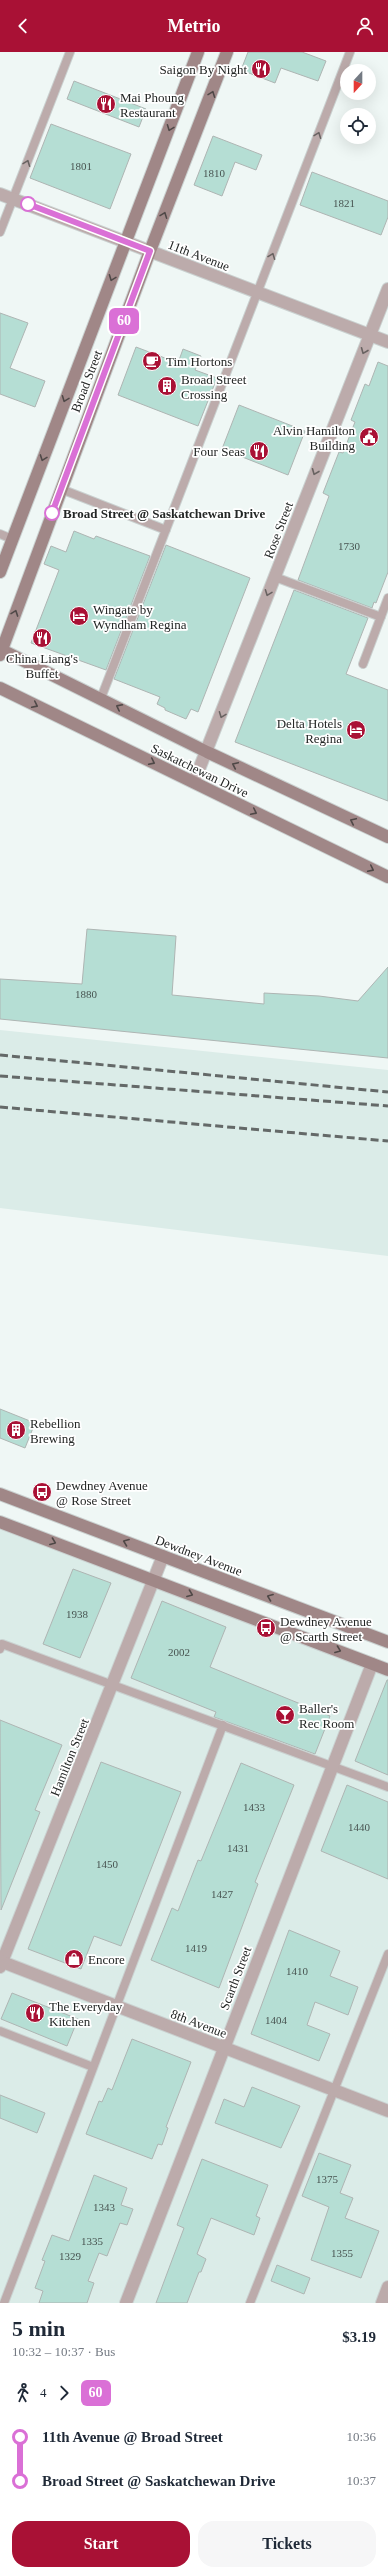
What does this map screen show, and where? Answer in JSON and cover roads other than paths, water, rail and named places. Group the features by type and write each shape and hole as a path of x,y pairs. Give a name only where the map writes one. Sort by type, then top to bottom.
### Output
{"main road":[{"name":"Broad Street","path":"0,572 198,52"},
{"name":"Broad Street","path":"1,651 150,251 227,52"},
{"name":"Saskatchewan Drive","path":"1,651 101,698 207,752 388,837"},
{"name":"Saskatchewan Drive","path":"0,688 388,877"},
{"name":"Dewdney Avenue","path":"0,1494 388,1642"},
{"path":"0,1522 388,1670"}],"street":[{"name":"11th Avenue","path":"0,194 388,342"},
{"name":"Rose Street","path":"194,782 388,289"},
{"name":"Hamilton Street","path":"1,1964 113,1685 162,1556"},
{"name":"Scarth Street","path":"126,2303 372,1664"},
{"name":"8th Avenue","path":"1,1964 116,2006 388,2111"},
{"path":"382,2303 388,2287"}],"lane":[{"path":"0,232 70,52"},
{"path":"101,698 350,52"},
{"path":"61,489 166,530"},
{"path":"0,534 12,539"},
{"path":"275,577 381,617"},
{"path":"363,664 388,598"},
{"path":"0,1649 2,1644 388,1787"},
{"path":"4,2303 223,1725"},
{"path":"250,2303 388,1954"},
{"path":"0,2032 93,2067"}],"railway":[{"path":"0,1055 388,1092"},
{"path":"0,1076 388,1106"},
{"path":"0,1107 388,1141"}],"place":[{"name":"Saigon By Night","path":"261,69"},
{"name":"Mai Phoung Restaurant","path":"106,104"},
{"name":"Tim Hortons","path":"152,361"},
{"name":"Broad Street Crossing","path":"167,386"},
{"name":"Alvin Hamilton Building","path":"369,437"},
{"name":"Four Seas","path":"259,451"},
{"name":"Broad Street @ Saskatchewan Drive","path":"52,513"},
{"name":"Wingate by Wyndham Regina","path":"79,616"},
{"name":"China Liang's Buffet","path":"42,638"},
{"name":"Delta Hotels Regina","path":"356,730"},
{"name":"Rebellion Brewing","path":"16,1430"},
{"name":"Dewdney Avenue @ Rose Street","path":"42,1492"},
{"name":"Dewdney Avenue @ Scarth Street","path":"266,1628"},
{"name":"Baller's Rec Room","path":"285,1715"},
{"name":"Encore","path":"74,1959"},
{"name":"The Everyday Kitchen","path":"35,2013"}]}
